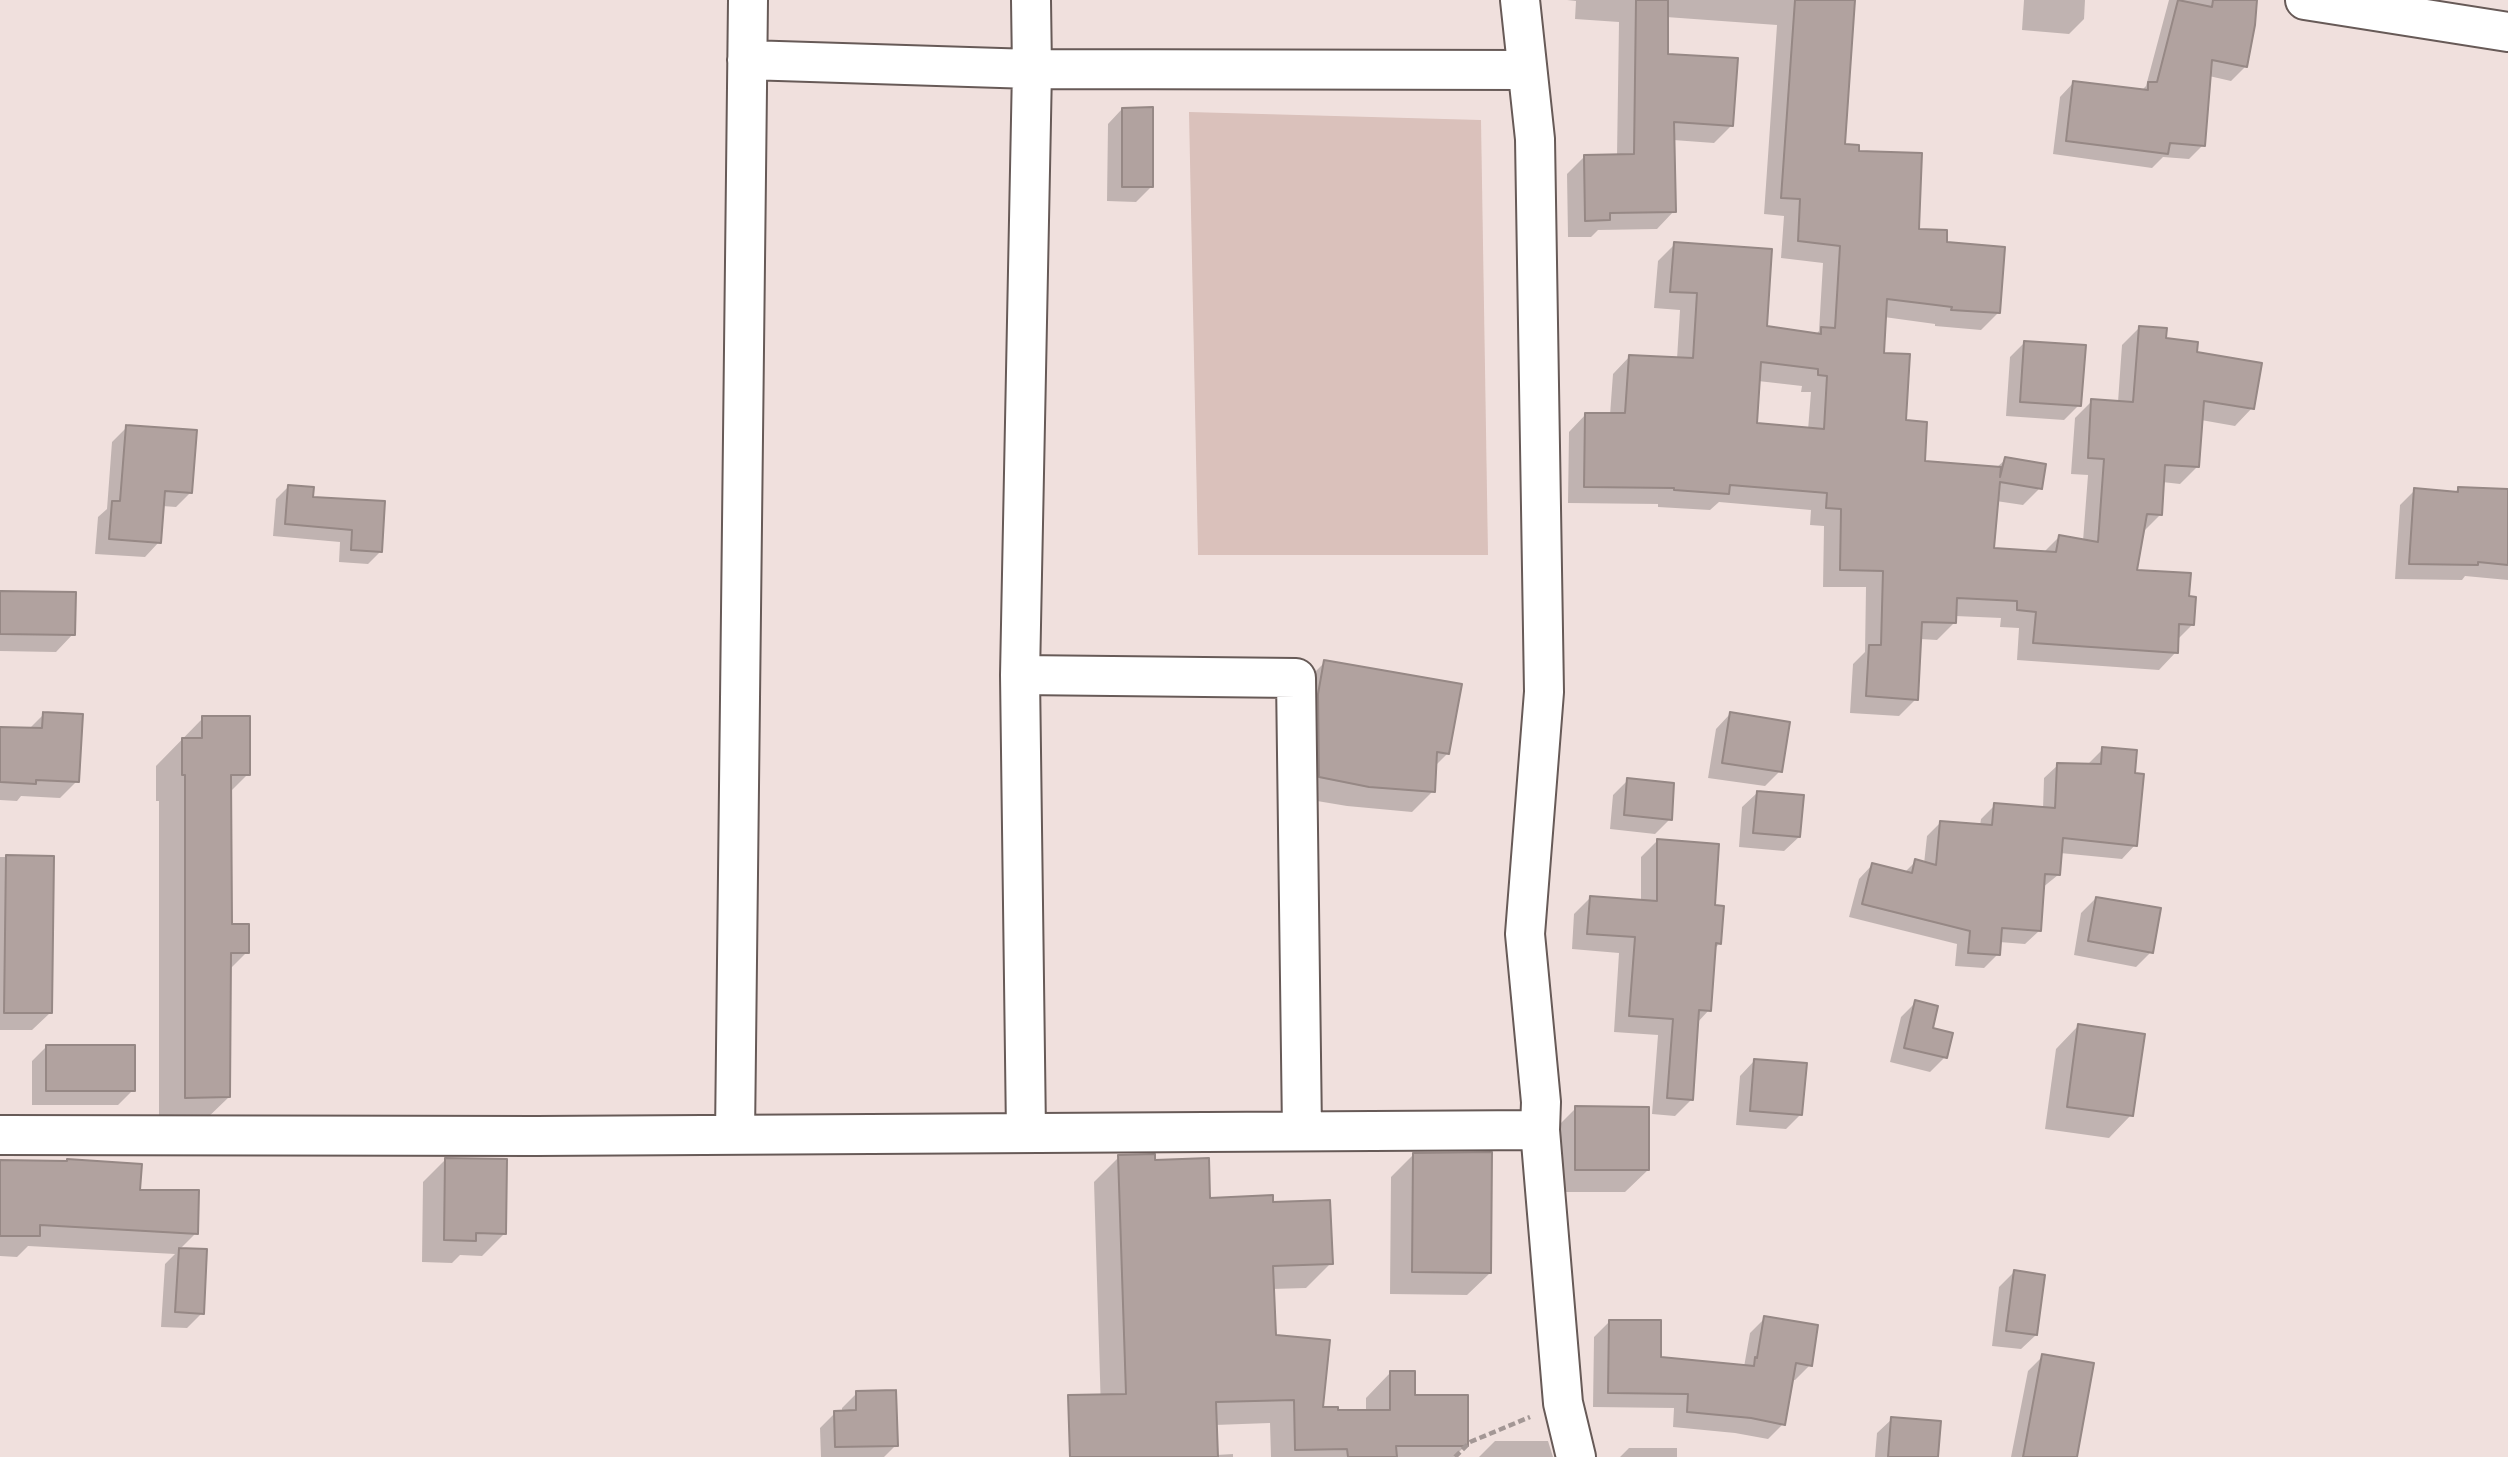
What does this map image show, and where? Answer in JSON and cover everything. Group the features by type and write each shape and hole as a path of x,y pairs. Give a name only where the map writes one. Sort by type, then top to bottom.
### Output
{"street":[{"path":"735,1135 748,0"},
{"path":"1026,1133 1020,676 1032,68 1031,0"},
{"path":"1520,0 1535,139 1544,692 1525,934 1541,1102 1540,1130 1563,1403 1576,1457"},
{"path":"2305,0 2508,32"},
{"path":"747,60 1032,68 1526,70"},
{"path":"1020,676 1296,678 1302,1131"},
{"path":"0,1135 735,1135 1540,1130"}],"path":[{"path":"1455,1457 1470,1442 1563,1403"}],"shaded area":[{"path":"1189,112 1481,120 1488,555 1198,555"}],"building":[{"path":"1636,0 1668,0 1668,54 1738,58 1733,126 1674,122 1676,212 1610,213 1610,220 1585,221 1584,155 1634,154"},
{"path":"1795,0 1855,0 1845,144 1859,145 1859,151 1922,153 1919,229 1947,230 1947,242 2005,247 2000,313 1951,310 1952,307 1887,299 1884,353 1910,354 1906,420 1927,422 1925,461 2001,467 2000,477 2005,457 2046,464 2042,489 2000,482 1994,548 2056,552 2059,535 2098,542 2104,459 2088,458 2091,399 2133,402 2139,326 2167,328 2166,338 2198,342 2197,352 2262,363 2254,409 2204,401 2199,467 2165,465 2162,515 2147,514 2137,570 2191,573 2189,596 2196,597 2194,625 2179,624 2178,653 2033,643 2036,612 2017,610 2017,601 1957,598 1956,623 1922,622 1918,700 1866,696 1869,645 1881,645 1883,571 1840,570 1841,509 1826,508 1827,493 1730,485 1729,494 1674,488 1584,487 1585,413 1625,413 1629,355 1693,358 1697,293 1670,292 1674,242 1772,249 1767,326 1821,334 1821,327 1835,328 1840,246 1798,241 1800,199 1781,198","holes":["1761,362 1818,369 1818,375 1827,376 1824,429 1757,423"]},
{"path":"2178,0 2212,7 2213,0 2257,0 2247,67 2212,60 2205,146 2170,143 2168,154 2066,141 2073,81 2148,90 2148,82 2157,82"},
{"path":"1153,107 1153,187 1122,187 1122,108"},
{"path":"2024,341 2086,345 2081,406 2020,402"},
{"path":"126,425 197,430 192,493 165,491 161,543 109,539 112,501 120,501"},
{"path":"288,485 314,487 313,497 385,501 382,552 351,550 352,530 285,524"},
{"path":"2458,487 2508,489 2508,565 2478,562 2478,565 2409,564 2414,488 2458,492"},
{"path":"0,591 76,592 75,635 0,634"},
{"path":"1324,660 1462,684 1449,754 1437,752 1435,792 1369,787 1319,777 1318,694"},
{"path":"43,712 83,714 79,782 0,782 0,727 42,728"},
{"path":"1730,712 1790,722 1782,772 1722,763"},
{"path":"202,716 250,716 250,775 231,775 232,924 249,924 249,953 231,953 230,1097 185,1098 185,775 182,775 182,738 202,738"},
{"path":"2102,747 2137,750 2135,773 2144,774 2137,846 2063,838 2060,875 2045,874 2041,931 2002,928 2000,955 1968,953 1970,931 1862,904 1872,863 1912,873 1915,859 1936,865 1940,821 1992,825 1994,803 2055,808 2057,763 2101,764"},
{"path":"1627,778 1674,783 1672,820 1624,815"},
{"path":"1757,791 1804,795 1800,837 1753,833"},
{"path":"1657,839 1719,844 1715,905 1724,906 1721,944 1716,943 1711,1011 1699,1010 1693,1100 1667,1098 1673,1019 1629,1016 1635,937 1587,934 1590,896 1657,901"},
{"path":"6,855 54,856 52,1013 4,1013"},
{"path":"2096,897 2161,908 2153,953 2088,941"},
{"path":"1915,1000 1938,1006 1933,1028 1953,1033 1947,1058 1904,1048"},
{"path":"2078,1024 2145,1034 2133,1116 2067,1107"},
{"path":"46,1045 135,1045 135,1091 46,1091"},
{"path":"1754,1059 1807,1063 1802,1115 1750,1111"},
{"path":"1575,1106 1649,1107 1649,1170 1575,1170"},
{"path":"1492,1152 1491,1273 1412,1272 1413,1153"},
{"path":"1155,1154 1155,1160 1209,1158 1210,1198 1273,1195 1273,1202 1330,1200 1333,1264 1273,1266 1276,1335 1330,1340 1323,1407 1338,1407 1338,1410 1390,1410 1390,1371 1415,1371 1415,1395 1468,1395 1468,1446 1396,1446 1397,1457 1348,1457 1347,1449 1295,1450 1294,1400 1216,1402 1218,1457 1070,1457 1068,1395 1126,1394 1118,1155"},
{"path":"445,1158 507,1159 506,1234 476,1233 476,1241 444,1240"},
{"path":"67,1159 142,1164 140,1190 199,1190 198,1234 40,1225 40,1236 0,1236 0,1160"},
{"path":"179,1248 207,1249 204,1314 175,1312"},
{"path":"2014,1270 2045,1275 2037,1335 2006,1331"},
{"path":"1764,1316 1818,1325 1812,1366 1796,1363 1785,1425 1751,1418 1687,1412 1688,1394 1608,1393 1609,1320 1661,1320 1661,1357 1754,1366"},
{"path":"2042,1354 2094,1363 2077,1457 2023,1457"},
{"path":"896,1390 898,1446 835,1447 834,1411 856,1410 856,1391"},
{"path":"1891,1417 1941,1421 1938,1457 1888,1457"}]}
